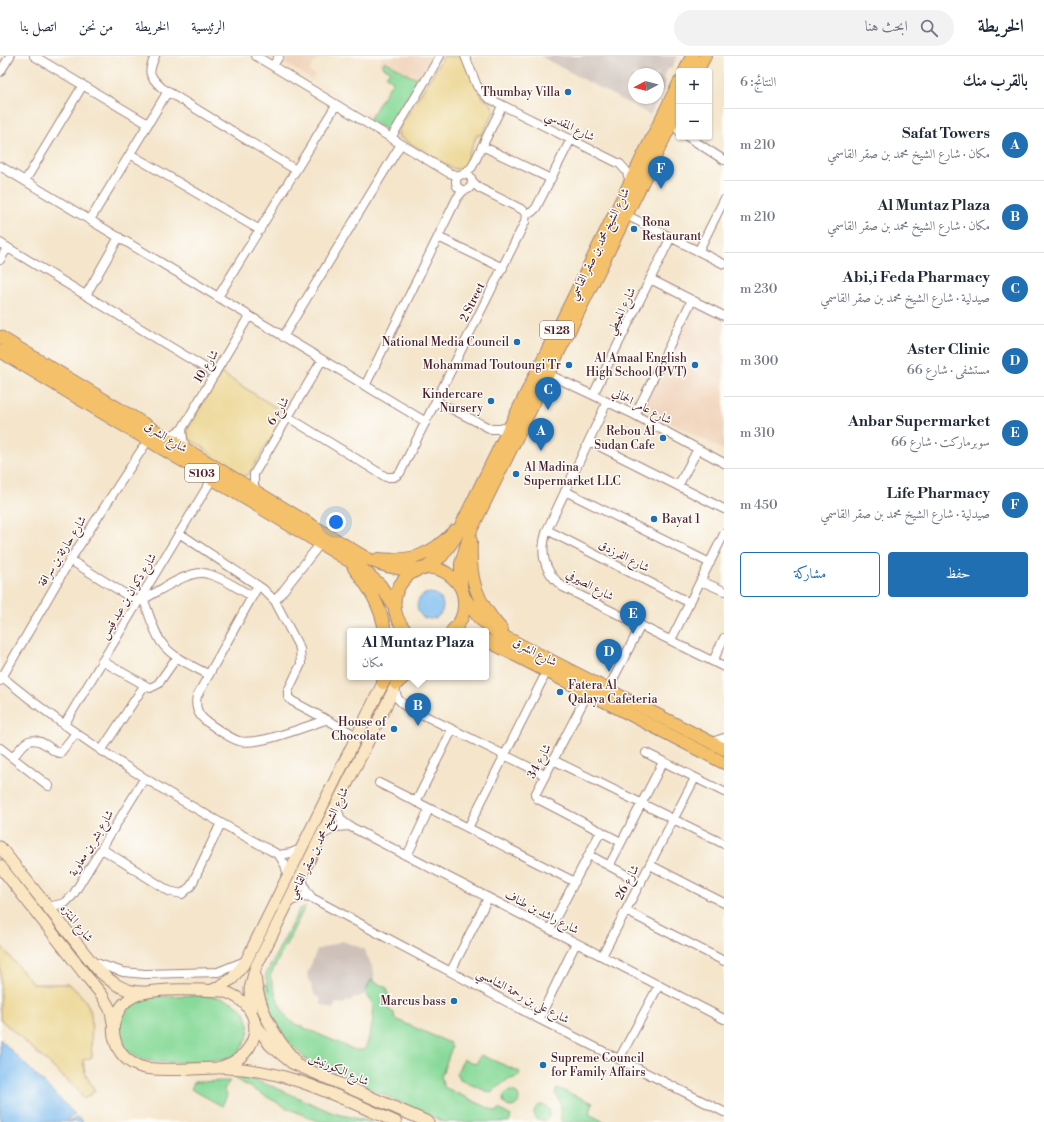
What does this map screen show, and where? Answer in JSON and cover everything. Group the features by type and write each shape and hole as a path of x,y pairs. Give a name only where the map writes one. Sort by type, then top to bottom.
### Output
{"main road":[{"path":"686,68 692,56"},
{"path":"699,68 705,56"},
{"name":"شارع الشيخ محمد بن صقر القاسمي","path":"455,628 460,623 463,615 462,559 466,526 499,447 676,89"},
{"name":"شارع الشيخ محمد بن صقر القاسمي","path":"395,611 394,597 400,583 411,573 433,563 449,548 466,526 548,374 626,215 674,129"},
{"path":"589,291 585,287 595,262 596,251"},
{"name":"شارع الشرق","path":"0,337 366,558 392,568 441,570 449,574 463,592 475,613 488,627 510,646 547,671 588,694 724,763"},
{"name":"شارع الشرق","path":"0,351 371,576 380,585 404,628"},
{"path":"170,454 184,459 188,456 188,451"},
{"path":"366,558 403,560 427,554 466,526 470,567 477,595 484,609 510,646"},
{"path":"350,562 373,595 379,608 384,628"},
{"path":"395,611 398,628"},
{"name":"شارع الشرق","path":"489,641 510,646 608,689 724,749"},
{"path":"489,647 510,646"},
{"name":"شارع الشيخ محمد بن صقر القاسمي","path":"212,990 232,979 246,961 385,680"},
{"name":"شارع الشيخ محمد بن صقر القاسمي","path":"252,1017 250,989 255,969 399,682"},
{"name":"شارع المنتزه","path":"0,850 106,978 116,984 137,992 148,992"},
{"path":"0,866 82,972 102,995 111,1011 114,1029"},
{"path":"255,969 258,990 272,1028 286,1050 305,1069"},
{"path":"217,1068 233,1063 246,1053 252,1044 254,1033 252,1017 239,998 231,993 212,990 148,992 139,994 124,1004 115,1020 114,1039 119,1050 127,1060 142,1067 255,1070 283,1075 396,1122"},
{"name":"شارع الكورنيش","path":"252,1017 261,1034 280,1055 305,1069 428,1122"}],"street":[{"path":"0,72 10,56"},
{"path":"34,56 148,124"},
{"path":"256,56 464,182 523,210 526,214"},
{"path":"273,66 279,56"},
{"path":"391,138 440,56"},
{"name":"شارع المقدسي","path":"465,56 477,86 488,98 620,164"},
{"path":"25,181 83,85"},
{"path":"90,220 148,124 165,90 296,170"},
{"path":"218,297 336,104"},
{"path":"365,386 502,106"},
{"name":"2 Street","path":"288,417 383,475 394,477 402,470 526,220 526,214 532,212 536,208 571,140"},
{"path":"693,140 724,160"},
{"path":"283,337 401,144"},
{"path":"482,146 551,179"},
{"path":"130,154 260,230"},
{"path":"620,164 631,164 641,161"},
{"path":"620,164 628,172 630,182"},
{"path":"0,166 426,422"},
{"path":"699,250 724,200"},
{"path":"626,215 699,250 724,264"},
{"path":"86,295 119,237"},
{"path":"438,237 502,268"},
{"name":"شارع المعيطي","path":"593,395 671,237"},
{"path":"0,260 4,246 215,374"},
{"path":"650,279 724,316"},
{"path":"635,415 692,300"},
{"name":"شارع 10","path":"182,429 249,316"},
{"name":"شارع 6","path":"254,474 322,360"},
{"name":"شارع عامر الحماني","path":"548,374 635,415 724,463"},
{"path":"436,401 491,429 497,437 499,447"},
{"name":"شارع الصيرفي","path":"608,402 547,530 543,557 548,570 556,581 563,586 724,666"},
{"path":"491,429 500,429 510,426"},
{"path":"165,437 182,429 183,440 188,451"},
{"name":"شارع حارثة بن سراقة","path":"1,678 70,560 148,440"},
{"path":"589,441 724,510"},
{"path":"678,486 698,449"},
{"path":"236,480 254,474 254,484 259,494"},
{"name":"شارع ذكوان بن عبد قيس","path":"64,725 212,479"},
{"path":"565,491 710,563"},
{"name":"شارع الفرزدق","path":"547,530 690,602"},
{"path":"179,533 258,586 274,601 300,649 300,664 288,692 288,697 292,701 357,736"},
{"path":"671,640 724,534"},
{"path":"274,601 320,544"},
{"path":"70,560 141,599 161,642 177,657 209,675"},
{"path":"141,599 187,576 198,573 214,576 252,596"},
{"path":"701,581 724,591"},
{"path":"258,586 197,696 197,712 204,720 238,740 254,742 326,720"},
{"path":"608,689 641,625"},
{"path":"713,661 724,638"},
{"path":"102,661 150,688 156,687 177,657"},
{"path":"468,828 547,671"},
{"path":"1,678 101,751 144,779 221,823 279,854 291,853 301,849"},
{"path":"399,682 398,699 405,706 545,775"},
{"path":"101,751 144,686"},
{"name":"شارع 34","path":"588,694 535,793 536,797 621,842"},
{"path":"384,710 394,706 405,706"},
{"path":"416,802 452,730"},
{"path":"13,758 22,744 33,740 40,741 57,753 60,753 76,733"},
{"path":"712,742 724,738"},
{"path":"0,748 49,786"},
{"path":"646,753 724,792"},
{"path":"553,760 724,844"},
{"name":"شارع 26","path":"608,866 663,762"},
{"name":"شارع 26","path":"602,956 695,778"},
{"name":"شارع بشر بن معاوية","path":"48,907 60,906 70,900 144,779"},
{"path":"379,783 575,882"},
{"name":"شارع راشد بن طناف","path":"336,805 341,820 349,826 724,1019"},
{"path":"407,856 430,809"},
{"path":"102,849 169,892 182,894 191,886 221,823"},
{"path":"320,837 330,829 349,826"},
{"path":"550,930 601,832"},
{"path":"279,854 285,865 288,876"},
{"path":"589,855 641,883"},
{"path":"650,865 724,903"},
{"path":"301,876 306,890 312,898"},
{"path":"288,902 302,897 312,898"},
{"name":"شارع علي بن رحمة الشامسي","path":"312,898 540,1019 724,1112"},
{"path":"451,971 488,898"},
{"path":"626,911 724,961"},
{"path":"540,1019 576,943"},
{"path":"90,960 117,971 145,974 218,972 246,961"},
{"path":"619,1059 659,985"}],"shaded area":[{"path":"288,56 318,56 309,71 315,75 312,79 371,115 392,81 385,77 388,71 378,64 383,56 438,56 387,127 285,63"},
{"path":"540,56 677,56 672,68 668,69 664,76 664,68 628,68 628,103"},
{"path":"664,76 666,82 664,86"},
{"path":"629,104 655,104 650,115"},
{"name":"Al Amaal English High School (PVT)","path":"696,305 724,321 724,450 643,408"},
{"path":"342,941 364,949 374,971 374,980 370,992 342,1004 336,1003 333,1009 320,1004 321,999 315,995 307,974 317,950"}],"green space":[{"path":"385,61 412,77 426,77 393,128 384,129 369,120 393,81 386,76 390,71 382,66"},
{"path":"305,907 270,976 278,1002 288,1019 293,1023 355,1050 364,1050 370,1036 373,1017 372,1003 365,993 371,980 387,988 389,1010 394,1013 395,1019 450,1043 452,1047 441,1077 444,1087 497,1112 499,1109 511,1116 509,1122 444,1122 308,1061 299,1053 285,1036 274,1018 262,986 267,984 270,992 265,976 300,908"},
{"path":"191,995 206,996 221,998 234,1003 243,1011 248,1022 249,1029 247,1038 242,1047 236,1053 229,1058 221,1060 161,1062 144,1060 135,1056 123,1045 119,1030 123,1014 128,1007 134,1001 150,997"},
{"path":"481,1055 520,1072 518,1077 507,1080 491,1093 460,1080 457,1072 464,1059 476,1064"},
{"path":"248,1078 274,1087 333,1113 372,1122 320,1122 285,1107 235,1079"},
{"path":"230,1081 224,1089 227,1095 222,1106 191,1089 194,1082"},
{"path":"557,1088 593,1103 589,1114 605,1122 561,1122 561,1104 555,1093"},
{"path":"511,1091 518,1096 519,1099 514,1106 511,1107 504,1102 503,1099 508,1092"},
{"path":"542,1105 548,1107 550,1113 548,1119 542,1121 536,1119 534,1113 536,1107"}],"sand":[{"path":"444,56 462,56 483,98 492,105 494,112 482,135 477,135 466,160 468,165 461,169 448,166 399,137 398,130"},
{"path":"221,373 286,414 248,475 240,476 222,465 203,447 190,440 186,431"},
{"path":"0,945 33,984 68,984 86,1001 91,1016 92,1025 92,1057 83,1060 85,1073 95,1091 84,1099 77,1089 0,1019"}],"water":[{"path":"430,593 439,597 443,606 439,615 430,619 421,615 417,606 421,597"},
{"path":"0,1039 75,1114 68,1120 69,1122 0,1122"},
{"path":"77,1117 83,1122 69,1122"}],"place":[{"name":"Thumbay Villa","path":"568,92"},
{"name":"Life Pharmacy","path":"661,189"},
{"name":"Rona Restaurant","path":"634,229"},
{"name":"National Media Council","path":"517,342"},
{"name":"Mohammad Toutoungi Tr","path":"569,365"},
{"name":"Al Amaal English High School (PVT)","path":"695,365"},
{"name":"Kindercare Nursery","path":"491,401"},
{"name":"Abi,i Feda Pharmacy","path":"548,410"},
{"name":"Rebou Al Sudan Cafe","path":"663,438"},
{"name":"Safat Towers","path":"541,451"},
{"name":"Al Madina Supermarket LLC","path":"516,474"},
{"name":"Bayat 1","path":"654,519"},
{"name":"Anbar Supermarket","path":"633,634"},
{"name":"Aster Clinic","path":"609,672"},
{"name":"Fatera Al Qalaya Cafeteria","path":"560,692"},
{"name":"Al Muntaz Plaza","path":"418,726"},
{"name":"House of Chocolate","path":"394,729"},
{"name":"Marcus bass","path":"454,1001"},
{"name":"Supreme Council for Family Affairs","path":"543,1065"}]}
